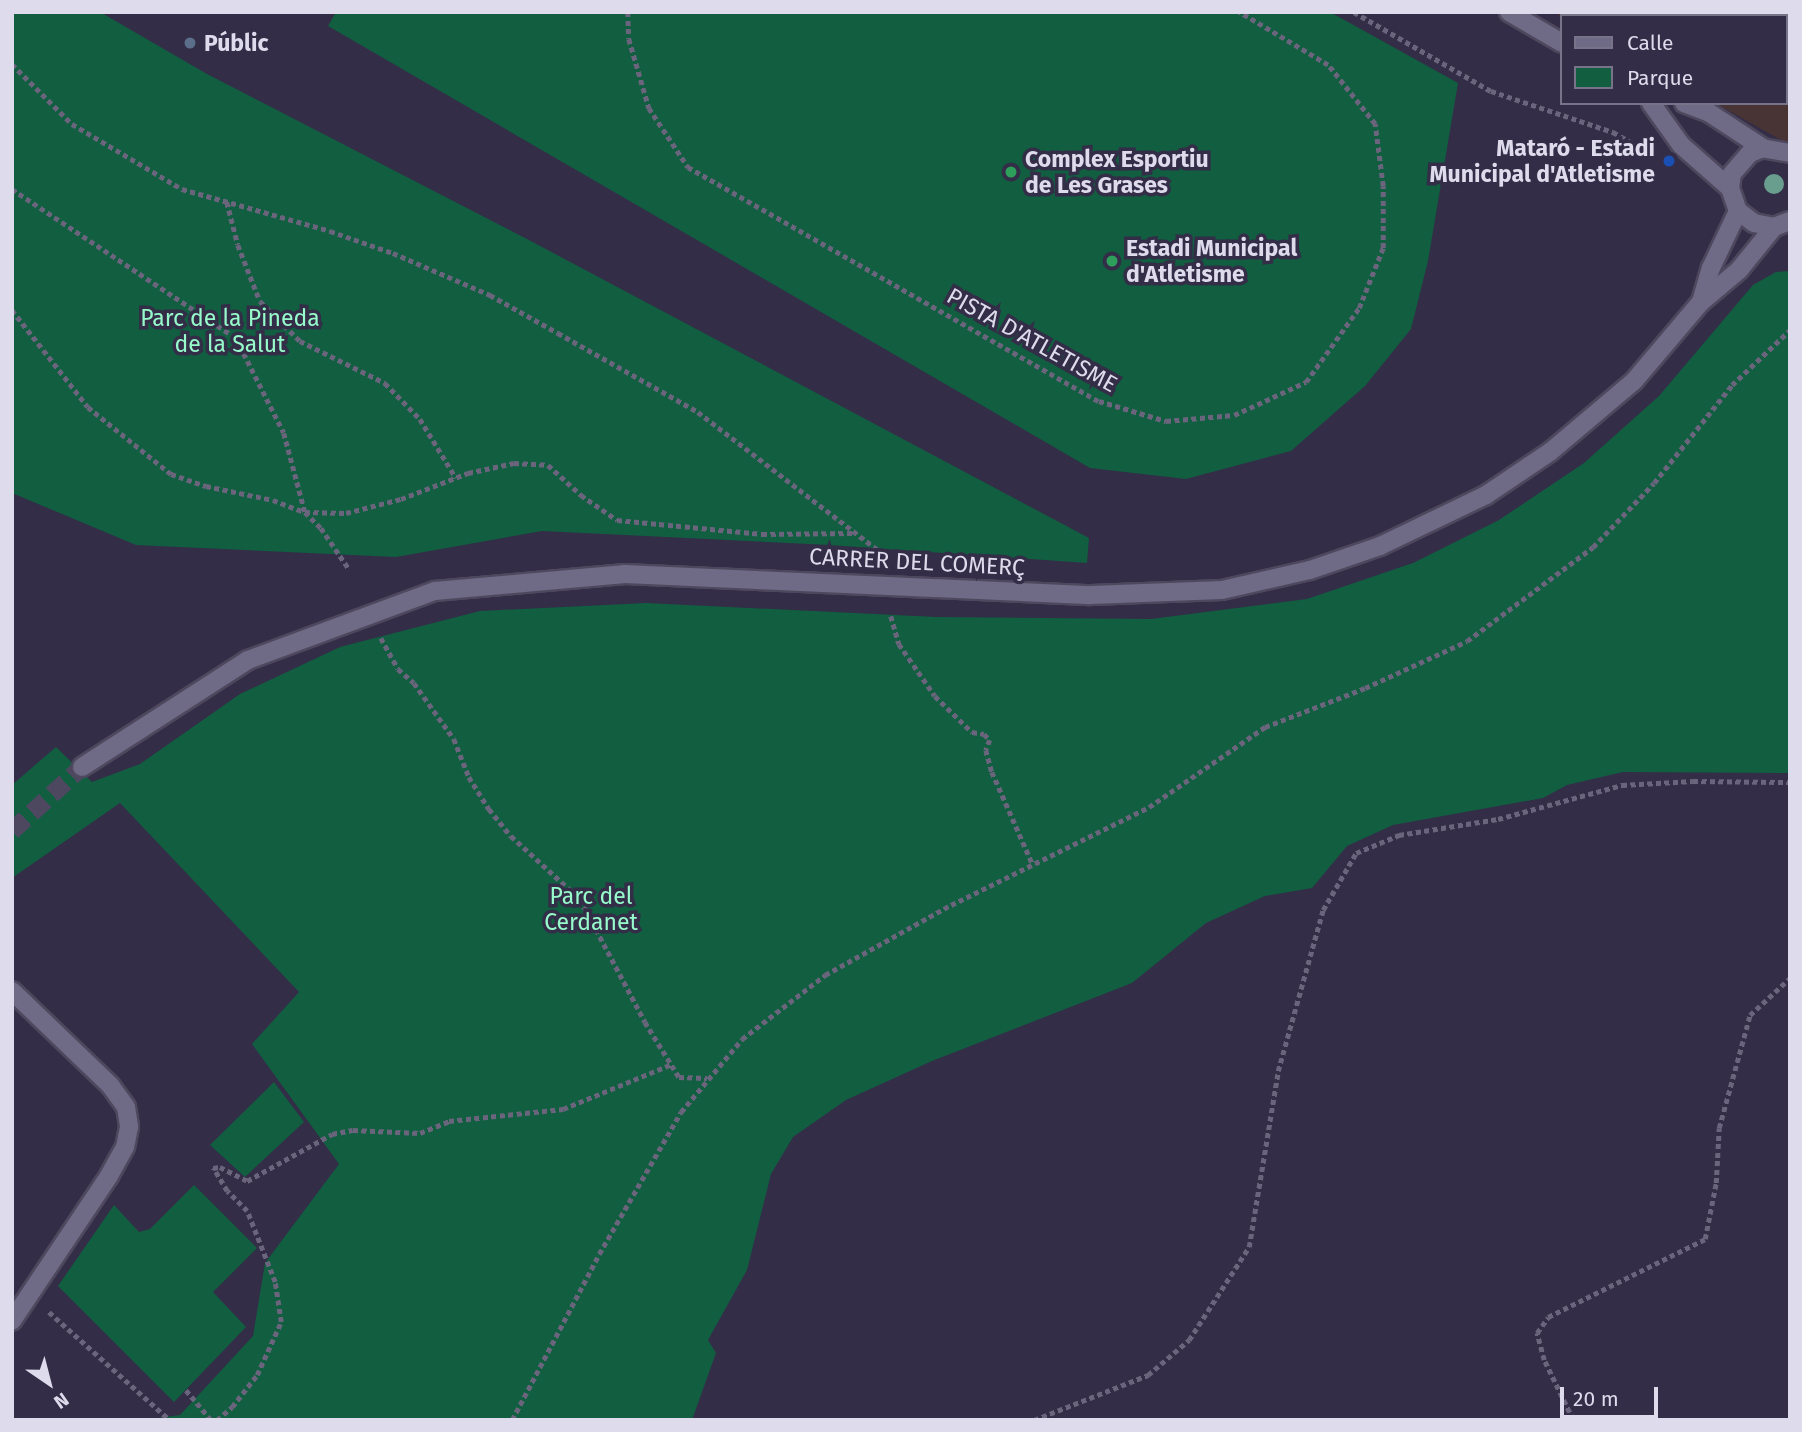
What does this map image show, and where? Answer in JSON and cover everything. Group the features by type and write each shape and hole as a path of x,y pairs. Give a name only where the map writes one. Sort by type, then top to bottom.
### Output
{"street":[{"path":"1509,12 1560,42"},
{"path":"1652,105 1681,145 1730,188"},
{"path":"1690,105 1708,111 1763,148 1789,151"},
{"path":"1763,148 1750,153 1739,162 1732,174 1730,188 1738,211 1754,223 1782,224"},
{"name":"CARRER DEL COMERÇ","path":"1700,302 1711,268 1738,211"},
{"name":"CARRER DEL COMERÇ","path":"82,767 248,660 435,591 625,573 1091,595 1222,590 1310,570 1380,546 1486,495 1539,459 1634,381 1700,302 1739,270 1782,224"},
{"path":"12,991 110,1085 126,1107 129,1127 125,1147 109,1176 12,1321"}],"path":[{"name":"PISTA D'ATLETISME","path":"628,12 628,39 649,108 688,167 1099,401 1166,421 1234,415 1306,382 1359,308 1383,248 1383,186 1375,124 1328,65 1239,12"},
{"path":"1354,12 1491,91 1613,132"},
{"path":"12,64 72,124 182,189 393,253 490,295 698,412 789,478 854,533 887,556"},
{"path":"12,189 236,338 284,433 304,512 321,528 349,569"},
{"path":"227,201 238,244 260,301 300,341 385,383 420,419 456,478"},
{"path":"12,310 88,407 171,474 206,486 273,500 304,512 346,513 401,499 456,478 514,463 548,465 581,495 617,520 762,534 854,533"},
{"path":"512,1420 599,1254 681,1112 742,1039 825,975 951,905 1149,807 1265,727 1365,688 1467,641 1593,547 1654,483 1732,385 1790,330"},
{"path":"891,616 899,644 935,696 972,732 984,734 990,740 986,750 992,772 1032,865"},
{"path":"381,637 398,669 414,683 454,739 469,777 489,809 511,836 580,899 670,1065 679,1077 707,1078"},
{"path":"1034,1420 1148,1375 1189,1339 1249,1247 1278,1071 1323,910 1356,853 1399,835 1497,818 1622,785 1693,781 1790,782"},
{"path":"1573,1420 1545,1360 1537,1333 1548,1317 1705,1239 1716,1183 1720,1128 1750,1015 1790,978"},
{"path":"217,1420 232,1407 257,1375 281,1322 275,1282 247,1211 227,1191 213,1168 220,1167 247,1181 332,1134 354,1130 420,1133 449,1121 563,1109 670,1065"},
{"path":"29,1293 170,1420"},
{"path":"186,1390 211,1420"}],"shaded area":[{"path":"1553,12 1790,12 1790,145 1719,105 1788,105 1788,14 1560,16"}],"green space":[{"name":"Parc de la Pineda de la Salut","path":"12,12 100,12 207,74 527,239 1089,538 1087,563 829,545 542,531 396,557 136,545 12,493"},
{"name":"Complex Esportiu de Les Grases","path":"336,12 1330,12 1458,83 1428,261 1411,329 1365,386 1291,451 1186,479 1090,468 328,26"},
{"name":"Parc del Cerdanet","path":"1790,271 1790,773 1623,772 1567,785 1543,798 1393,825 1347,846 1312,888 1265,896 1206,923 1132,983 932,1061 846,1100 793,1137 771,1174 747,1270 708,1340 716,1353 692,1420 143,1420 180,1415 253,1336 265,1263 339,1164 252,1044 299,992 120,803 12,878 12,785 56,747 92,782 140,764 240,694 340,647 480,611 646,603 936,617 1151,619 1307,599 1413,563 1499,520 1584,463 1659,396 1753,285 1776,272"},
{"path":"274,1082 304,1122 245,1177 210,1145"},
{"path":"194,1185 257,1248 213,1292 246,1327 174,1402 58,1286 114,1205 139,1232 150,1229"}],"tunnel":[{"path":"12,831 82,767"}],"place":[{"name":"Públic","path":"190,43"},
{"name":"Mataró - Estadi Municipal d'Atletisme","path":"1669,161"},
{"name":"Complex Esportiu de Les Grases","path":"1011,172"},
{"name":"Estadi Municipal d'Atletisme","path":"1112,261"}]}
